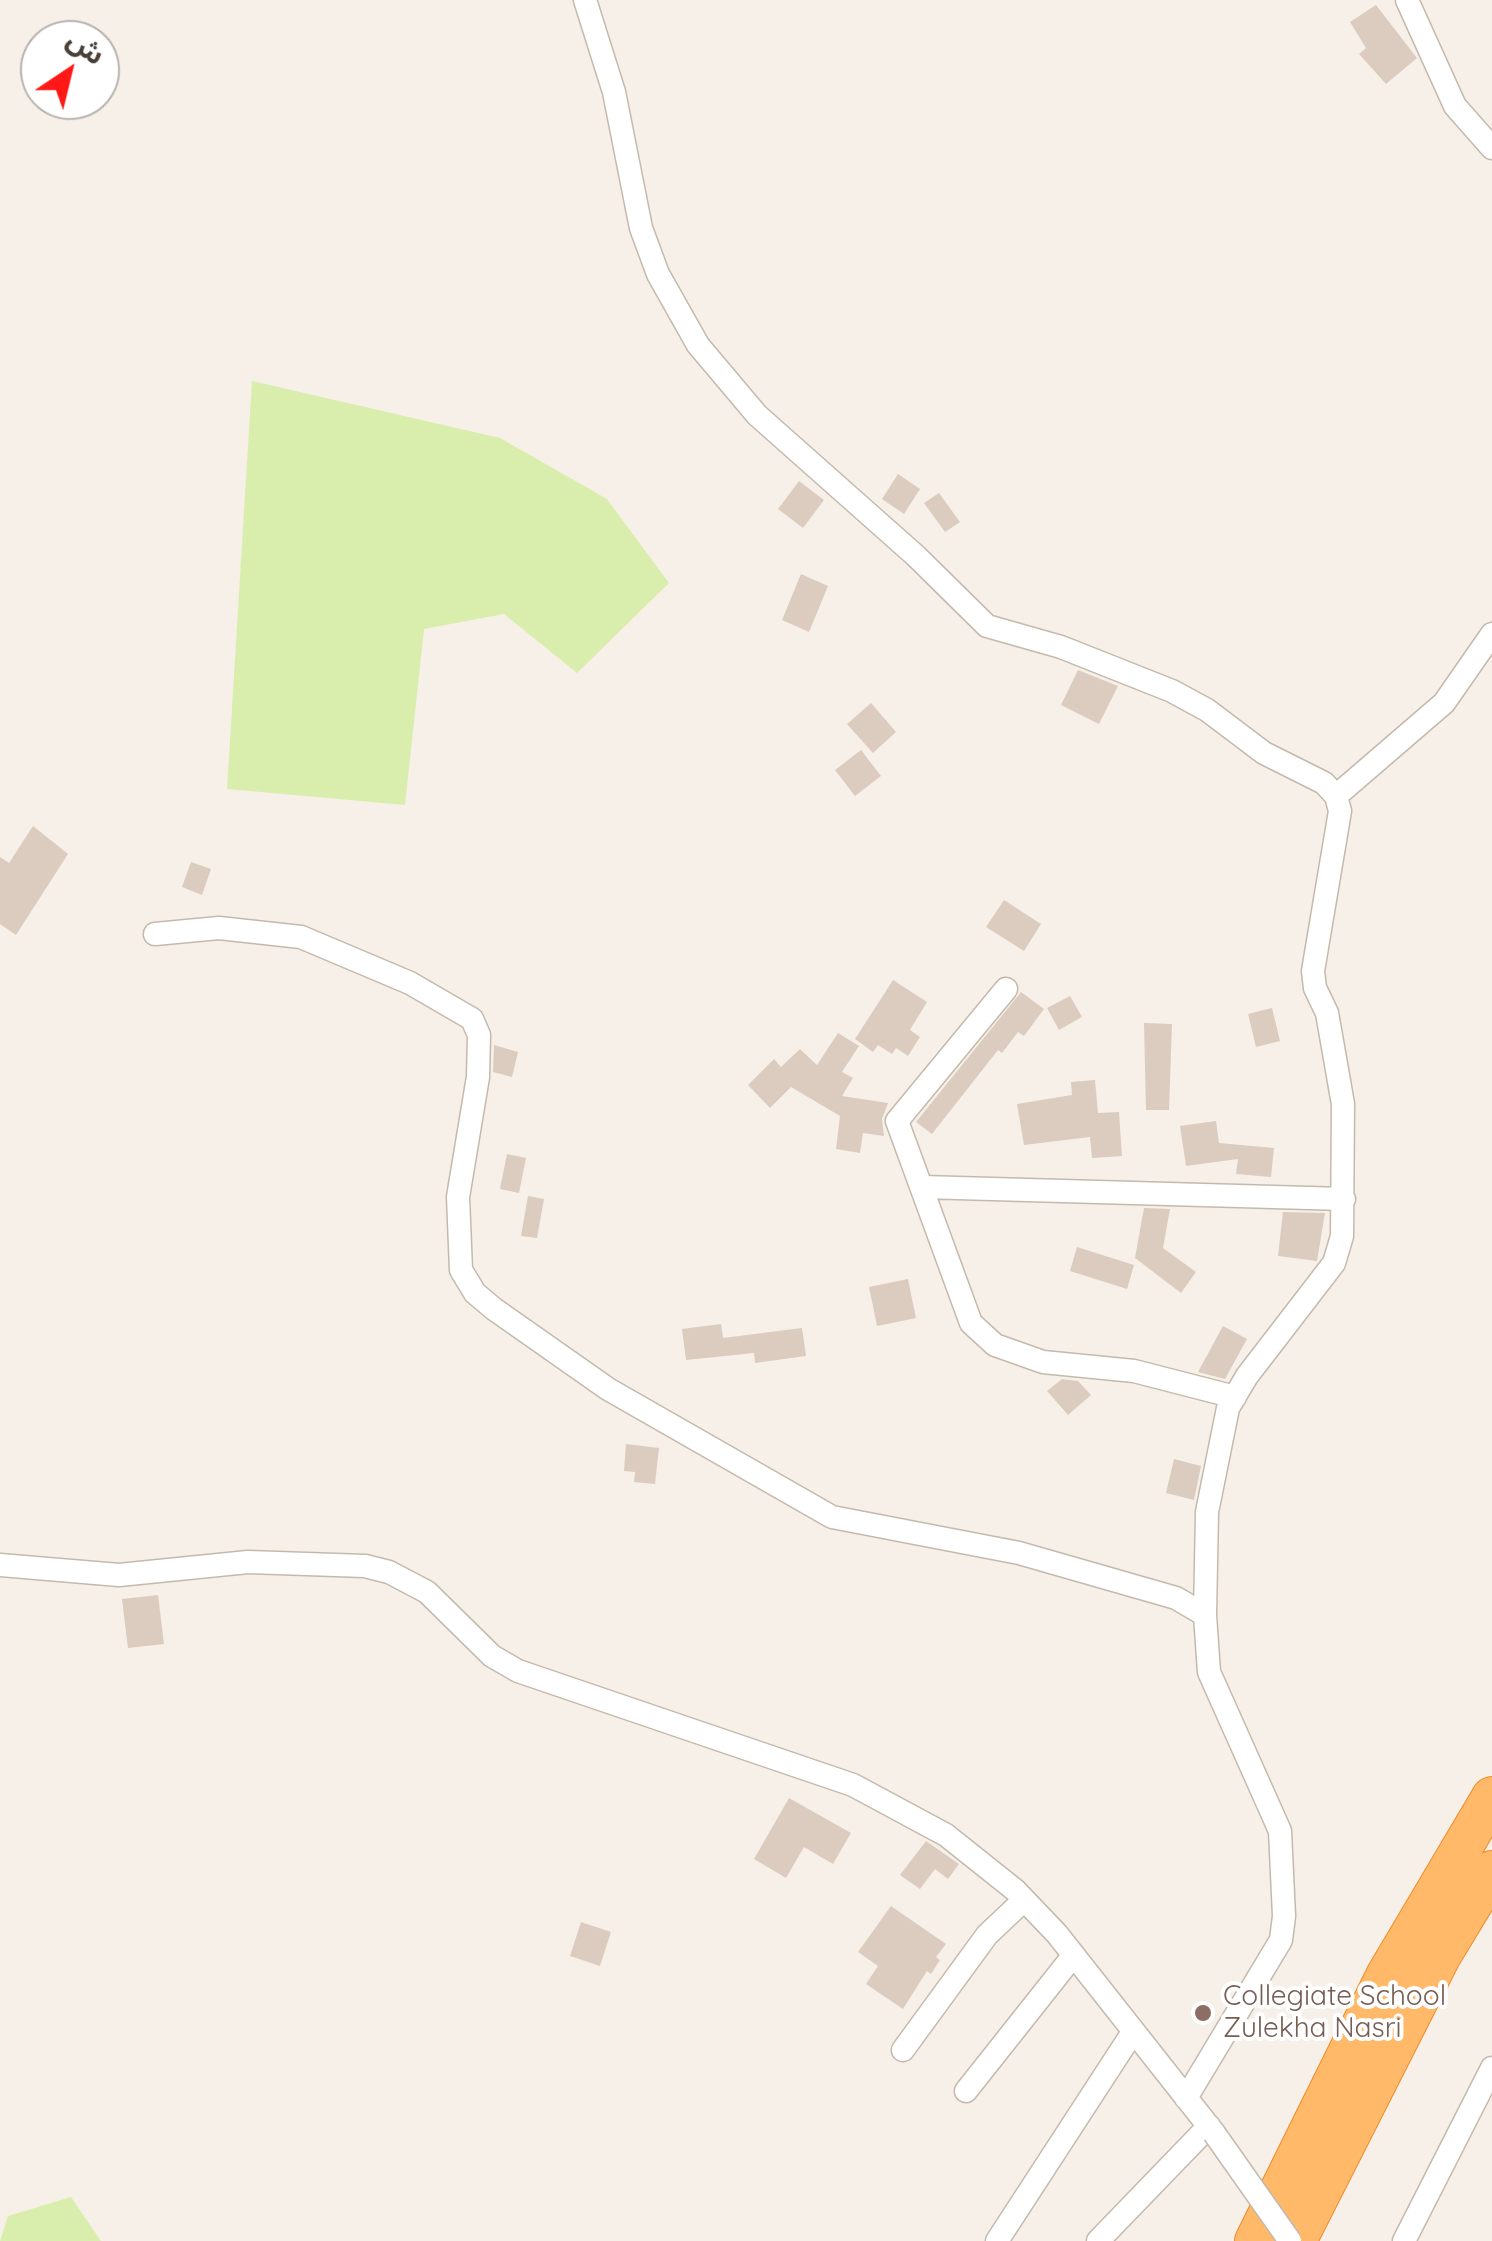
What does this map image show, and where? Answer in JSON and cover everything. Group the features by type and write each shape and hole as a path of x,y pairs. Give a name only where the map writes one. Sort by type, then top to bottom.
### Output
{"highway":[{"path":"1255,2241 1386,1976 1492,1798"},
{"path":"1293,2241 1441,1954 1492,1871"}],"street":[{"path":"585,0 614,92 641,228 658,274 698,344 757,414 916,556 987,626 1061,646 1172,691 1264,754 1324,782 1336,796 1340,811 1313,971 1314,988 1327,1014 1343,1104 1342,1236 1334,1263 1228,1408 1207,1512 1204,1615 1210,1672 1280,1831 1284,1916 1280,1940 1186,2098"},
{"path":"1406,0 1455,106 1492,148"},
{"path":"1336,796 1444,703 1492,634"},
{"path":"155,934 219,928 301,937 410,983 472,1019 479,1035 478,1077 458,1197 462,1270 475,1293 509,1321 608,1388 832,1516 1019,1554 1176,1598 1204,1615"},
{"path":"1006,989 934,1080 899,1114 899,1135 971,1324 994,1345 1043,1362 1134,1371 1235,1396"},
{"path":"922,1187 1344,1198"},
{"path":"0,1565 119,1575 248,1562 365,1566 389,1572 428,1592 492,1656 518,1671 853,1785 946,1835 1024,1900 1186,2098 1293,2241"},
{"path":"903,2050 987,1935 1024,1900"},
{"path":"966,2092 1073,1956"},
{"path":"997,2241 1133,2032"},
{"path":"1404,2241 1492,2068"},
{"path":"1098,2241 1211,2130"}],"green space":[{"path":"252,381 500,438 607,499 669,583 577,673 504,614 424,629 405,805 227,789"},
{"path":"71,2197 101,2241 0,2241 8,2216"}],"building":[{"path":"1376,5 1417,58 1386,84 1359,54 1366,48 1350,22"},
{"path":"898,474 920,489 904,514 882,499"},
{"path":"799,481 824,500 803,528 778,509"},
{"path":"939,493 960,522 945,532 924,503"},
{"path":"801,574 828,586 809,632 782,620"},
{"path":"1078,670 1118,686 1099,724 1061,705"},
{"path":"871,703 896,732 873,753 847,724"},
{"path":"861,750 881,776 855,796 835,770"},
{"path":"33,826 68,854 16,935 0,924 0,857 9,863"},
{"path":"191,862 211,869 202,895 182,887"},
{"path":"1004,900 1041,924 1024,951 986,927"},
{"path":"893,980 927,1002 910,1030 920,1037 908,1056 896,1048 892,1054 878,1045 873,1052 855,1039"},
{"path":"1021,992 1044,1009 1024,1036 1018,1032 1002,1053 998,1050 932,1134 916,1122"},
{"path":"1070,996 1082,1017 1059,1030 1047,1008"},
{"path":"1272,1008 1280,1041 1256,1047 1248,1014"},
{"path":"1144,1023 1172,1024 1169,1110 1146,1110"},
{"path":"838,1033 859,1046 842,1072 853,1078 842,1096 888,1103 882,1119 884,1136 863,1133 860,1153 836,1149 840,1116 791,1087 770,1108 748,1085 774,1059 781,1067 800,1049 817,1065"},
{"path":"494,1045 518,1052 512,1077 493,1072"},
{"path":"1095,1080 1098,1113 1119,1112 1122,1156 1092,1158 1090,1137 1024,1145 1017,1104 1072,1095 1071,1082"},
{"path":"1216,1121 1219,1143 1274,1148 1271,1177 1236,1174 1238,1159 1186,1166 1180,1126"},
{"path":"507,1154 526,1158 519,1193 500,1189"},
{"path":"528,1196 544,1199 537,1238 521,1236"},
{"path":"1144,1208 1170,1209 1163,1248 1196,1272 1181,1293 1135,1258"},
{"path":"1283,1212 1325,1213 1317,1261 1278,1256"},
{"path":"1077,1247 1134,1265 1127,1289 1070,1271"},
{"path":"908,1279 916,1318 877,1326 869,1287"},
{"path":"721,1324 723,1338 802,1328 806,1356 755,1363 754,1353 686,1360 682,1329"},
{"path":"1223,1326 1247,1339 1225,1379 1198,1372"},
{"path":"1062,1379 1078,1381 1091,1395 1068,1415 1047,1391"},
{"path":"626,1444 659,1448 655,1484 634,1482 635,1472 624,1471"},
{"path":"1174,1459 1201,1466 1194,1500 1166,1493"},
{"path":"158,1595 164,1644 128,1648 122,1599"},
{"path":"789,1798 851,1833 833,1864 804,1847 786,1878 754,1859"},
{"path":"926,1841 959,1864 948,1879 935,1869 920,1889 900,1875"},
{"path":"891,1906 946,1944 936,1957 940,1960 931,1974 927,1971 903,2009 866,1984 878,1966 858,1952"},
{"path":"581,1922 611,1932 600,1966 570,1956"}],"place":[{"name":"Collegiate School Zulekha Nasri","path":"1203,2013"}]}
